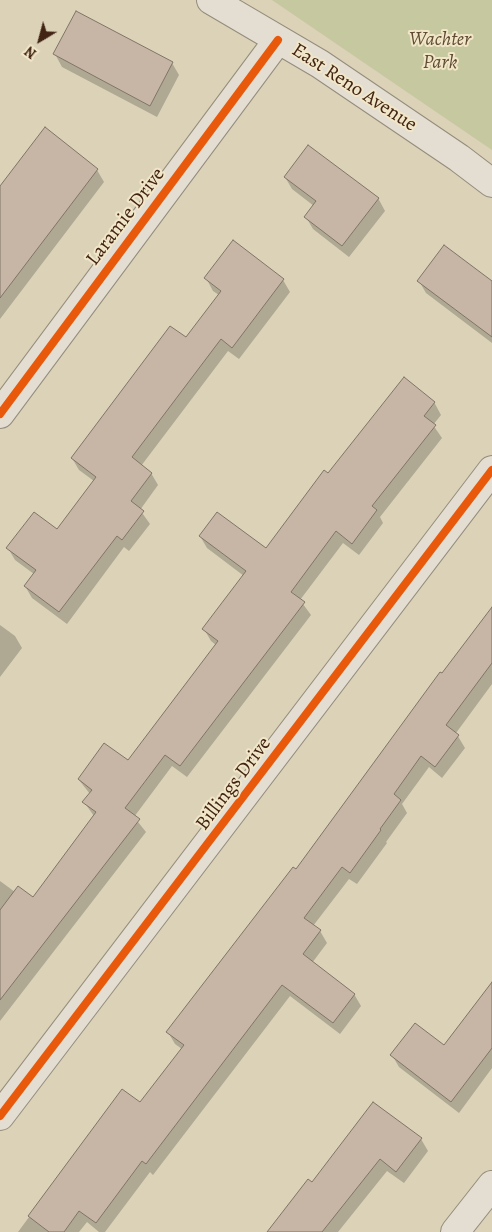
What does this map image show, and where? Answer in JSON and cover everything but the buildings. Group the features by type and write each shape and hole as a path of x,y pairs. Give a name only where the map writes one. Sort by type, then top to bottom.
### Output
{"street":[{"name":"East Reno Avenue","path":"210,0 320,64 451,152 492,183"},
{"name":"Laramie Drive","path":"0,414 278,40"},
{"name":"Billings Drive","path":"0,1116 492,470"},
{"path":"455,1232 492,1186"}],"green space":[{"name":"Wachter Park","path":"272,0 492,0 492,150"}],"cycle path":[{"path":"0,414 278,40"},
{"path":"0,1116 492,470"}]}
